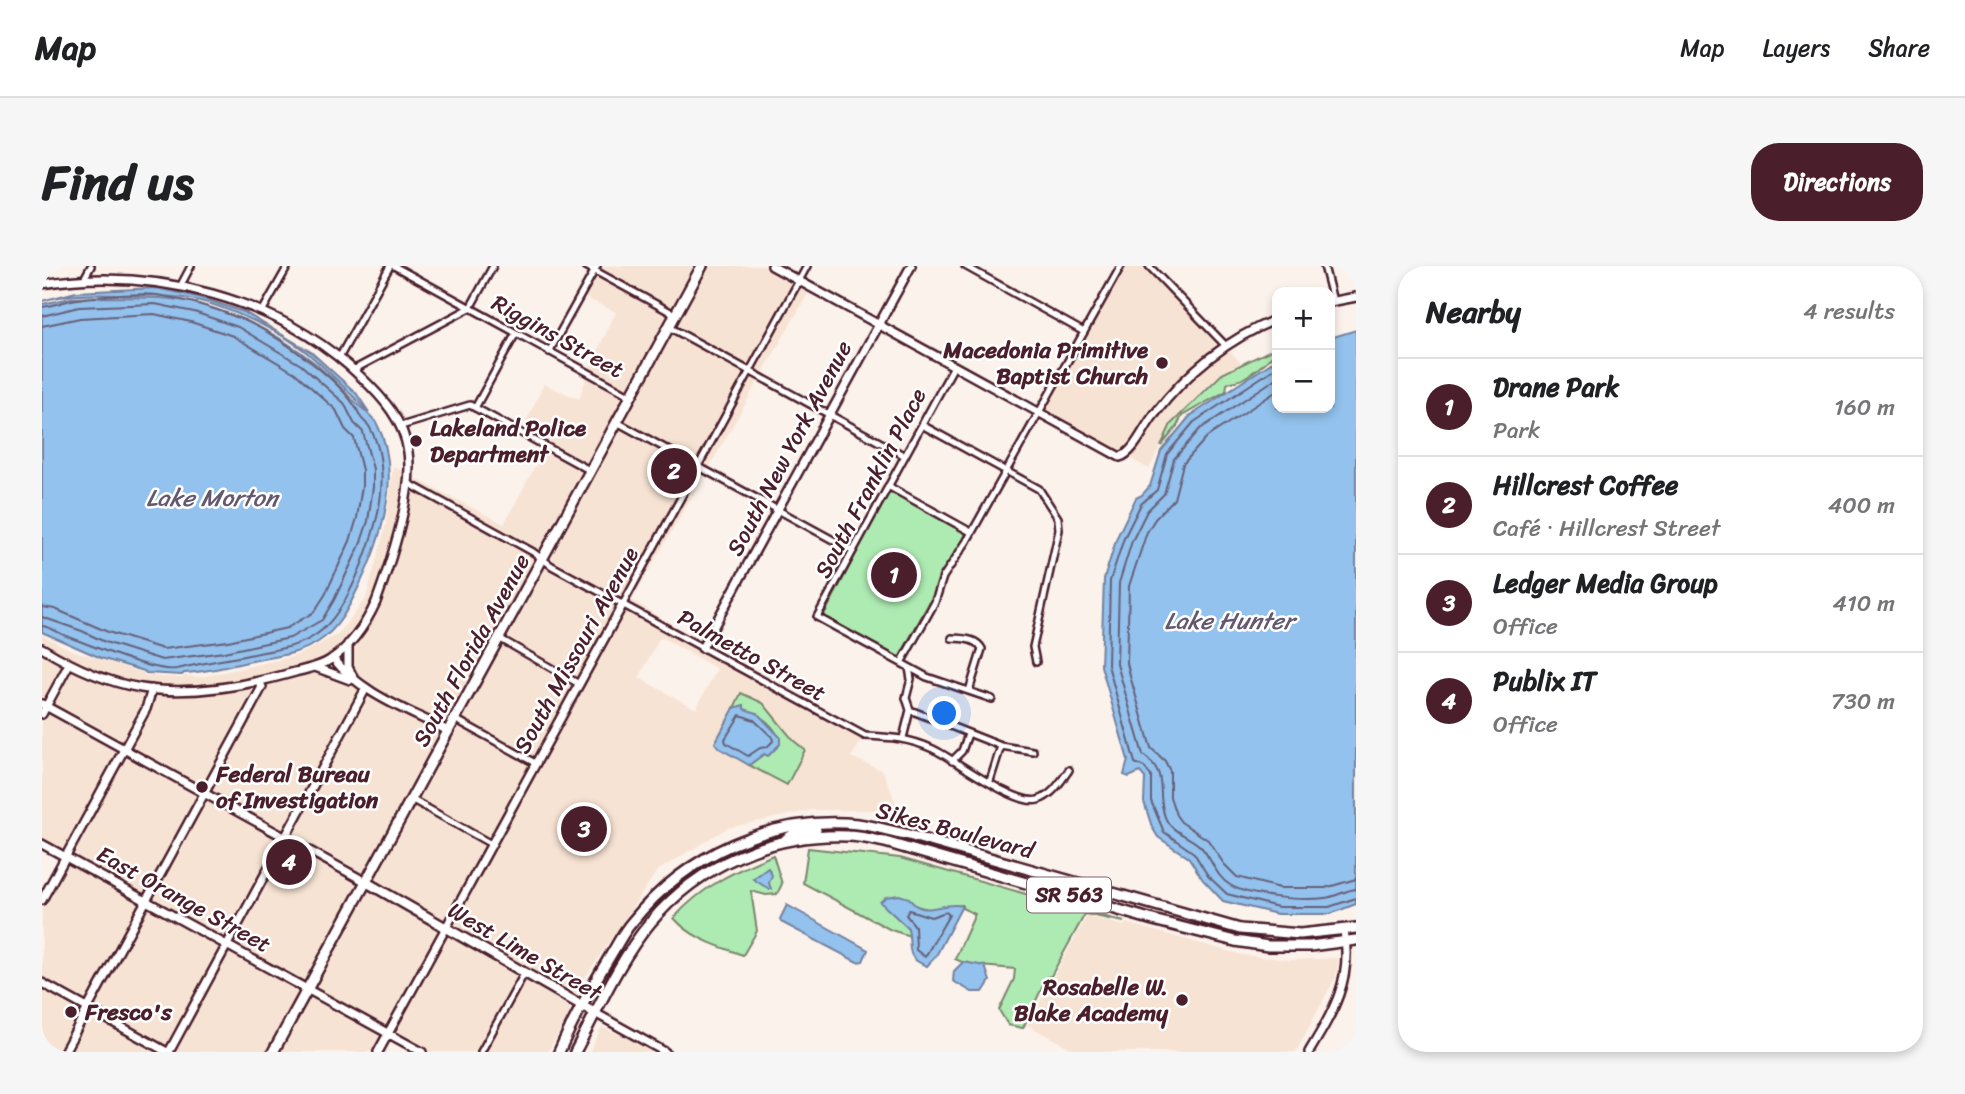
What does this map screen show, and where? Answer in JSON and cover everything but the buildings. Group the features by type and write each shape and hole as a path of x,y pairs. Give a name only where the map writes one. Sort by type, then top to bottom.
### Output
{"main road":[{"name":"South Florida Avenue","path":"273,1052 702,266"},
{"path":"781,843 794,834 834,824"},
{"name":"Sikes Boulevard","path":"559,1052 581,1004 631,922 678,876 712,854 741,840 777,830 858,824 905,834 1241,929 1300,934 1356,928"},
{"path":"713,867 716,862 764,841 777,830"},
{"name":"Sikes Boulevard","path":"575,1052 629,952 672,899 713,867 741,854 819,836 851,836 885,842 1235,941 1268,946 1310,946 1351,941"},
{"name":"West Lime Street","path":"366,882 596,1013"}],"street":[{"path":"85,277 91,266"},
{"path":"182,283 191,266"},
{"path":"264,310 288,266"},
{"path":"339,358 392,266"},
{"name":"Riggins Street","path":"392,266 631,396"},
{"path":"353,370 470,308 493,266"},
{"path":"586,266 595,268 676,315"},
{"path":"772,266 1117,456 1126,454 1172,393 1193,372 1226,346 1272,322"},
{"name":"South Missouri Avenue","path":"378,1052 807,266"},
{"name":"South New York Avenue","path":"702,648 911,266"},
{"path":"965,266 1084,332"},
{"path":"992,699 927,677 901,663 935,602 943,578 1121,266"},
{"path":"1149,266 1226,346"},
{"path":"1324,266 1329,287"},
{"path":"550,352 595,268"},
{"path":"42,284 85,277 143,277 182,283 226,295 264,310 306,334 353,370 386,404 401,426 409,454 408,483 391,556 376,602 370,615 348,644 333,658 314,667 259,681 201,690 152,689 120,683 69,664 42,648"},
{"path":"1335,301 1356,297"},
{"path":"669,327 905,456"},
{"path":"475,408 516,333"},
{"name":"South Franklin Place","path":"901,663 817,617 954,366"},
{"path":"401,426 470,405 591,471"},
{"path":"617,422 853,551"},
{"path":"922,425 1043,492 1059,523 1033,647 1036,662"},
{"name":"Palmetto Street","path":"408,483 865,736 903,738"},
{"path":"888,486 971,532"},
{"path":"499,638 579,684"},
{"path":"952,638 972,640 982,649 969,691"},
{"path":"348,644 349,671 357,683"},
{"path":"333,658 357,683"},
{"path":"69,664 43,708 124,748 366,882"},
{"path":"314,667 357,683 448,731"},
{"path":"909,668 911,679 906,698 910,710 903,738 936,750 975,776 1016,796 1035,801 1049,794 1069,770"},
{"path":"64,1052 262,687 259,681"},
{"path":"42,983 168,1052 366,688"},
{"path":"42,900 150,701 152,689"},
{"path":"910,710 1001,746 1033,751"},
{"path":"455,719 535,763"},
{"path":"952,761 962,751 968,734"},
{"path":"990,781 1001,746"},
{"path":"411,799 491,844"},
{"name":"East Orange Street","path":"42,844 422,1052"},
{"path":"1310,1052 1341,993 1351,941 1344,931"},
{"path":"481,1052 525,972"},
{"name":"West Lime Street","path":"596,1013 665,1052"}],"shaded area":[{"path":"600,266 699,266 674,311 599,269"},
{"path":"706,266 765,266 795,282 749,367 673,326"},
{"path":"1124,266 1144,266 1221,346 1177,382 1152,411 1128,448 1121,453 1044,408 1090,331"},
{"path":"596,276 671,317 630,391 589,369 616,312 584,297"},
{"path":"800,285 810,290 762,374 755,370"},
{"path":"670,332 746,373 697,463 621,420"},
{"path":"1228,349 1242,364 1222,374 1171,424 1149,469 1128,457 1167,403 1195,375"},
{"path":"587,376 627,398 590,466 522,430 544,384 579,399"},
{"path":"751,376 759,380 708,469 703,466"},
{"path":"618,427 694,469 622,599 548,557"},
{"path":"544,450 587,472 542,553 411,480 411,476 504,524"},
{"path":"393,466 405,473 404,482 387,558 373,601 368,614 351,636 322,661 258,678 202,687 142,685 102,674 71,661 42,644 42,635 71,650 143,673 145,676 182,678 201,677 296,656 339,634 366,598 386,525"},
{"path":"699,472 704,475 632,600 701,643 628,602"},
{"path":"410,488 539,559 447,726 361,681 352,666 355,641 373,617 387,581"},
{"path":"544,563 619,606 578,679 504,637"},
{"path":"624,609 863,739 851,757 883,771 900,814 886,810 812,810 727,828 657,871 580,985 575,997 450,926","holes":["663,638 717,669 696,709 639,678 659,639","742,693 804,750 786,785 719,748 715,743"]},
{"path":"500,643 575,685 534,759 459,718"},
{"path":"42,652 65,666 45,702 42,700"},
{"path":"70,669 119,687 148,692 147,700 123,744 51,705"},
{"path":"314,670 361,689 284,832 208,792 264,683"},
{"path":"257,685 258,688 203,789 129,747 153,702 155,693 201,694"},
{"path":"367,692 444,733 365,877 290,836"},
{"path":"47,711 120,750 64,852 42,839 42,721"},
{"path":"456,724 531,765 490,839 415,798"},
{"path":"125,753 199,795 145,896 70,855"},
{"path":"205,798 281,839 225,940 150,899"},
{"path":"412,804 486,845 444,923 370,880"},
{"path":"286,842 361,884 306,984 231,943"},
{"path":"67,861 141,903 86,1004 42,979 42,907"},
{"path":"367,887 441,929 387,1029 311,987"},
{"path":"147,906 222,946 167,1048 92,1007"},
{"name":"Rosabelle W. Blake Academy","path":"1087,916 1124,926 1126,923 1242,955 1290,960 1339,958 1336,976 1296,1052 1078,1052 1027,1025"},
{"path":"446,932 520,973 478,1052 429,1052 393,1032"},
{"path":"228,949 302,990 269,1052 174,1052"},
{"path":"526,976 572,1003 567,1018 548,1052 485,1052"},
{"path":"42,987 83,1010 60,1052 42,1052"},
{"path":"308,993 384,1035 374,1052 276,1052"},
{"path":"88,1013 160,1052 67,1052"},
{"path":"602,1027 630,1039 631,1037 658,1052 589,1052"}],"green space":[{"path":"1272,349 1272,356 1253,372 1227,384 1226,391 1182,416 1161,446 1171,424 1222,374"},
{"path":"889,491 966,534 899,658 823,617"},
{"path":"741,693 763,703 793,740 805,750 787,785 749,765 764,754 769,755 780,744 767,722 744,709 744,705 734,708"},
{"path":"808,848 900,858 1124,922 1085,914 1051,976 1047,977 1023,1028 1008,1025 999,1010 1014,979 1015,969 969,965 955,959 975,914 962,908 962,905 932,910 916,906 887,908 908,928 910,936 891,930 803,883"},
{"path":"773,855 782,884 777,894 766,895 751,891 757,931 743,955 697,937 674,918 708,888"}],"water":[{"path":"156,288 198,297 244,312 311,352 356,393 369,412 308,353 263,325 222,308 196,300 156,296 79,295 42,301 76,292"},
{"name":"Lake Morton","path":"71,298 173,299 219,310 260,327 315,363 377,424 385,443 388,464 386,507 381,529 366,570 346,611 337,625 318,642 288,654 182,675 146,673 101,658 42,632 42,304"},
{"name":"Lake Hunter","path":"1356,330 1356,904 1330,914 1277,914 1223,901 1203,880 1189,858 1158,837 1144,802 1145,778 1140,772 1129,777 1124,775 1128,760 1101,666 1104,579 1117,537 1136,498 1150,486 1161,451 1190,416 1272,362 1272,413 1335,413 1335,336"},
{"path":"744,705 744,709 757,713 780,737 780,744 768,756 764,754 749,765 715,743 734,708"},
{"path":"768,868 772,875 769,883 771,889 753,879"},
{"path":"899,895 909,898 921,908 962,906 936,956 927,966 915,960 910,952 908,928 880,902 886,897"},
{"path":"787,905 868,950 863,961 857,962 781,922"},
{"path":"963,962 985,966 990,981 983,992 972,992 953,981 954,971"}],"place":[{"name":"Macedonia Primitive Baptist Church","path":"1162,363"},
{"name":"Lakeland Police Department","path":"416,441"},
{"name":"Hillcrest Coffee","path":"674,471"},
{"name":"Drane Park","path":"894,575"},
{"name":"Federal Bureau of Investigation","path":"202,787"},
{"name":"Ledger Media Group","path":"584,829"},
{"name":"Publix IT","path":"289,862"},
{"name":"Rosabelle W. Blake Academy","path":"1182,1000"},
{"name":"Fresco's","path":"71,1012"}]}
